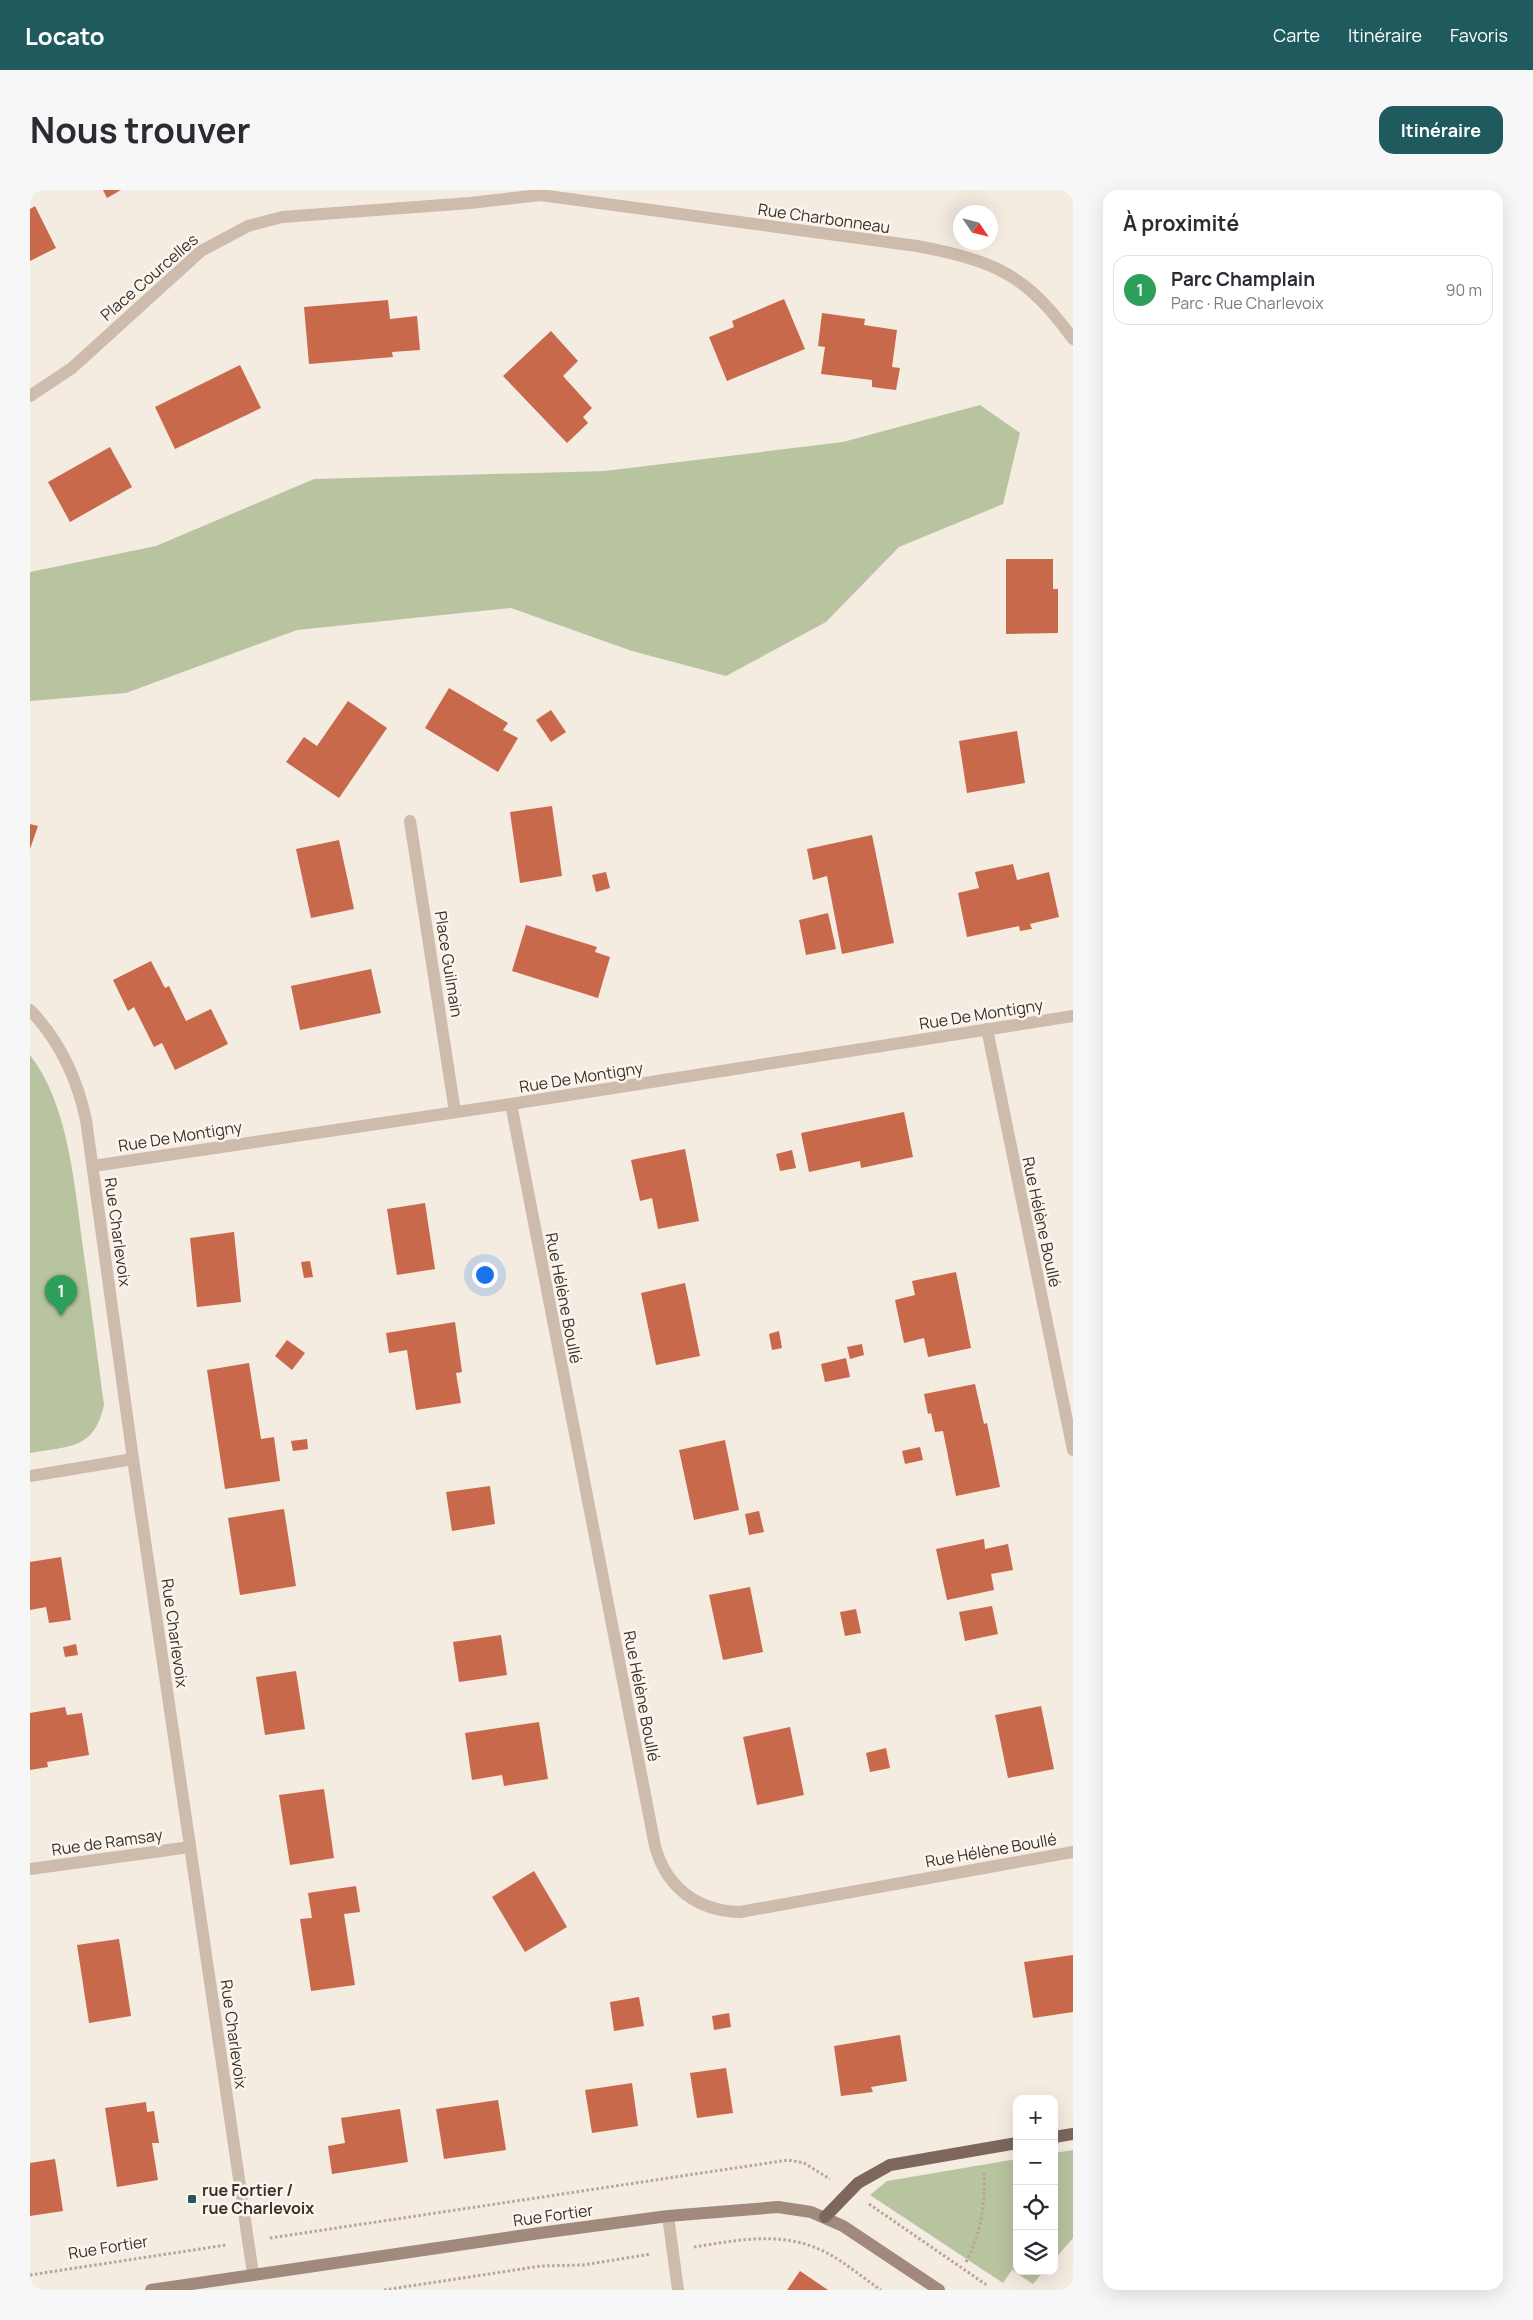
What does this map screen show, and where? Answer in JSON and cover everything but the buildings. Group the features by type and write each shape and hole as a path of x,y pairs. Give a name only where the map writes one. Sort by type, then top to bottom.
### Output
{"main road":[{"path":"1058,2136 1073,2134"},
{"path":"825,2217 858,2183 890,2165 1013,2143"}],"street":[{"name":"Rue Charbonneau","path":"540,193 918,246 963,256 998,268 1025,285 1049,307 1073,339"},
{"name":"Place Courcelles","path":"30,396 72,368 202,251 216,241 248,226 299,214 470,203 540,193"},
{"name":"Place Guilmain","path":"410,822 455,1112"},
{"name":"Rue Charlevoix","path":"30,1010 60,1049 77,1084 84,1111 133,1459 253,2274"},
{"name":"Rue De Montigny","path":"93,1166 511,1104 1073,1016"},
{"name":"Rue Hélène Boullé","path":"987,1029 1073,1450"},
{"name":"Rue Hélène Boullé","path":"511,1104 655,1846 658,1858 669,1878 685,1895 705,1907 740,1912 1073,1852"},
{"path":"30,1476 133,1459"},
{"name":"Rue de Ramsay","path":"30,1869 190,1847"},
{"name":"Rue Fortier","path":"151,2290 668,2216 778,2207 811,2212 825,2217 862,2238 939,2290"},
{"path":"668,2216 678,2290"}],"path":[{"path":"966,2262 976,2242 985,2203 983,2148"},
{"name":"Rue Fortier","path":"302,2233 788,2160 804,2163 826,2176"},
{"path":"869,2204 988,2286"},
{"path":"714,2244 763,2238 803,2243 829,2254 881,2290"},
{"name":"Rue Fortier","path":"30,2275 192,2250"},
{"path":"384,2290 541,2266 582,2265 625,2259"}],"green space":[{"path":"980,405 1020,433 1003,504 899,547 826,622 726,676 632,651 511,608 297,630 126,693 30,701 30,572 156,546 314,479 605,471 843,442"},
{"path":"30,1055 54,1099 69,1150 104,1405 100,1420 86,1438 68,1447 30,1453"},
{"path":"1073,2150 1073,2238 1058,2255 1058,2185 1058,2152"},
{"path":"1013,2160 1013,2271 1003,2283 870,2195 887,2181"},
{"path":"1020,2275 1041,2275 1033,2284"}],"place":[{"name":"Parc Champlain","path":"61,1316"},
{"name":"rue Fortier / rue Charlevoix","path":"192,2199"}]}
